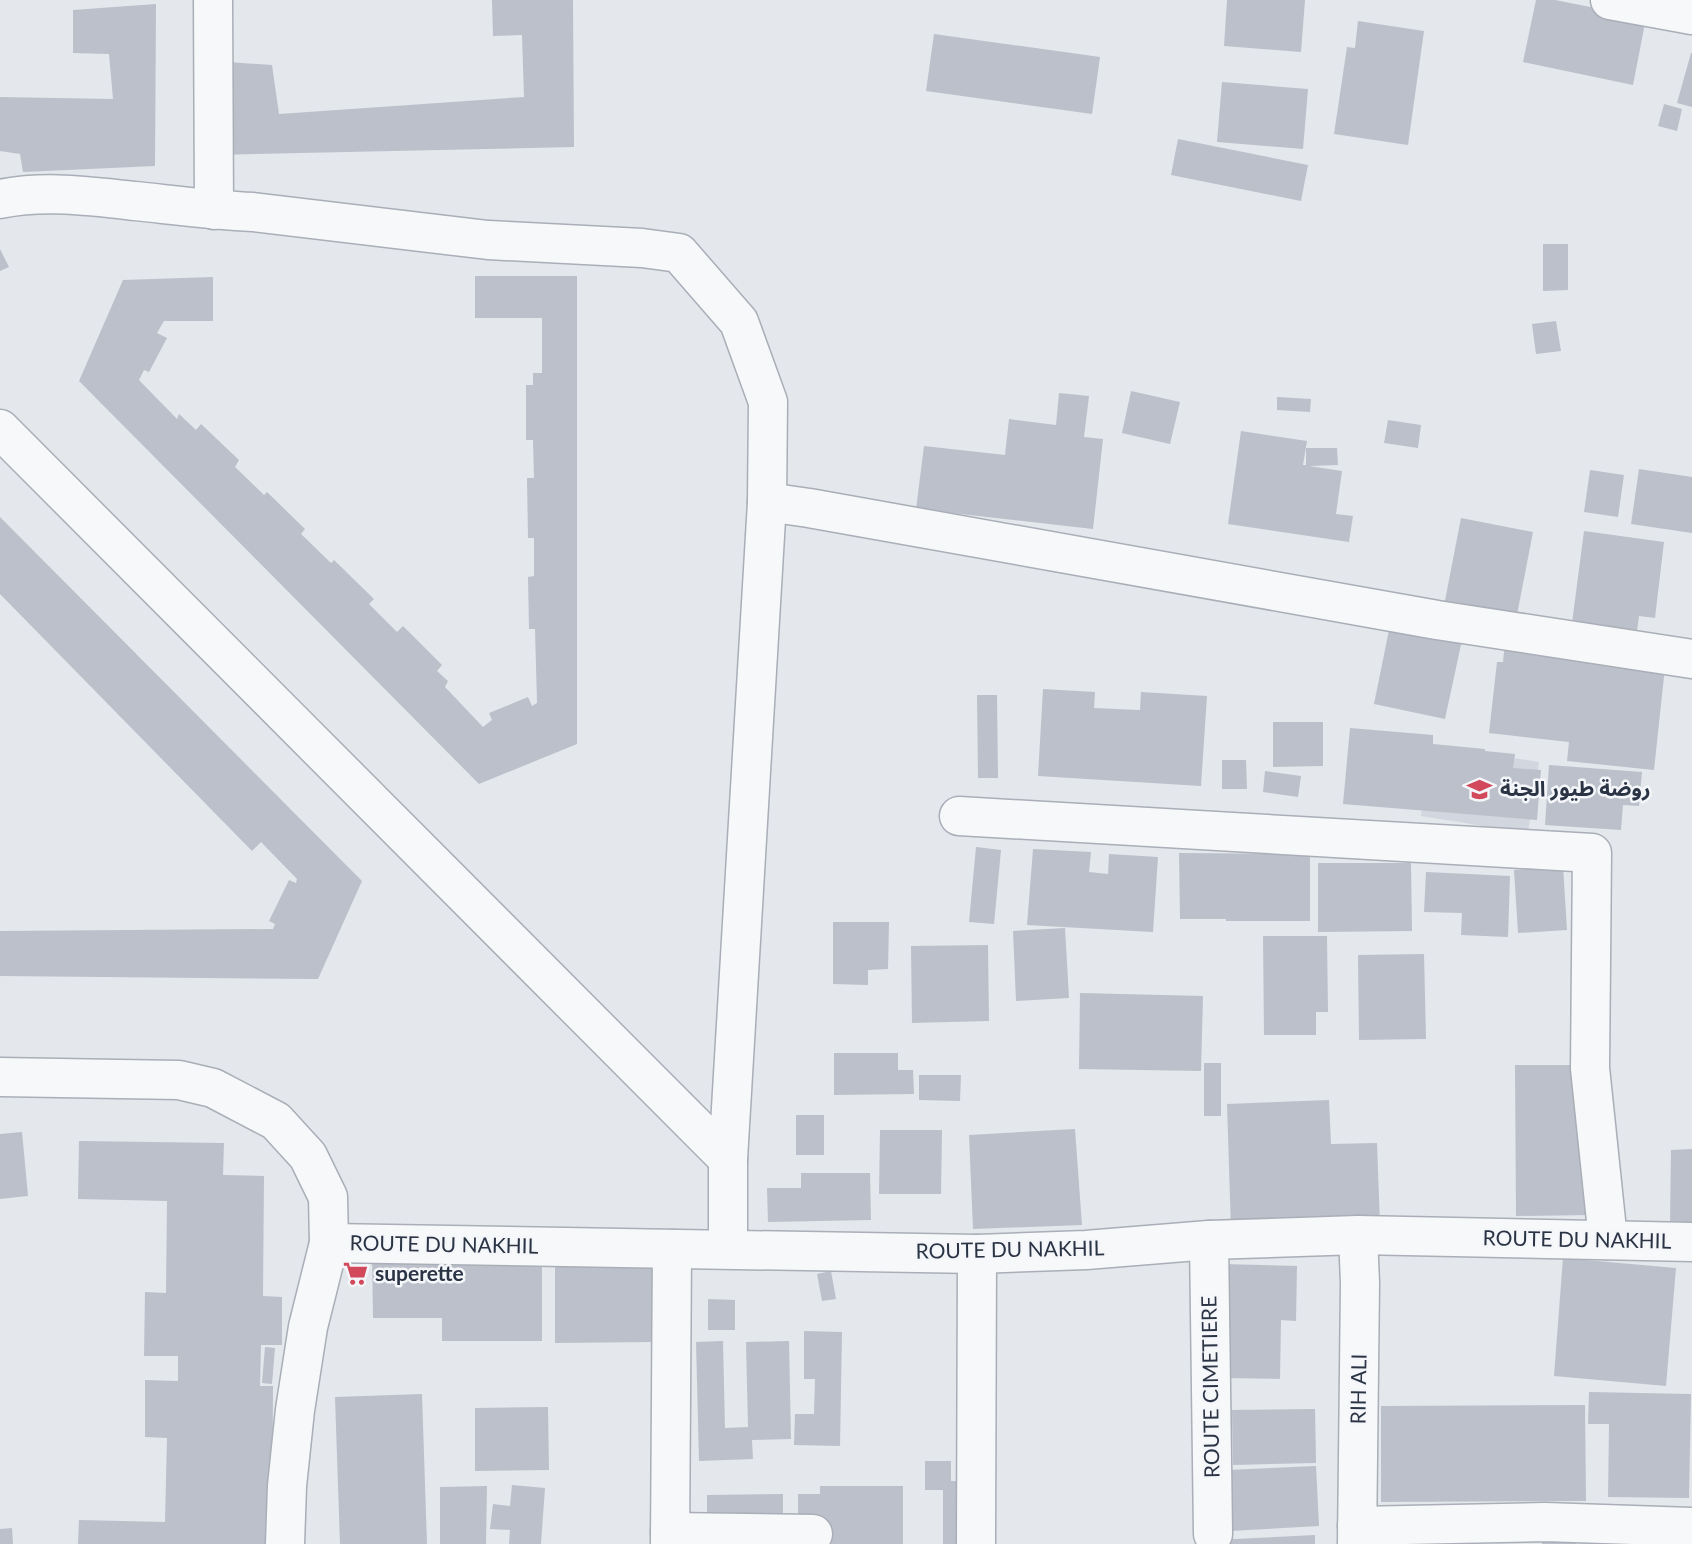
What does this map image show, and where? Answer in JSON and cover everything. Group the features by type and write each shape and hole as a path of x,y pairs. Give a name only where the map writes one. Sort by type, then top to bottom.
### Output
{"street":[{"path":"213,0 214,210"},
{"path":"1610,0 1692,15"},
{"path":"0,199 39,195 89,196 488,240 642,248 679,253 739,321 768,402 767,502 728,1159 727,1249"},
{"path":"0,429 728,1159"},
{"path":"767,502 1437,620 1692,659"},
{"path":"959,816 1592,853 1590,1068 1608,1240"},
{"path":"0,1077 179,1080 213,1088 276,1121 307,1156 328,1197 328,1243 308,1327 295,1410 287,1486 285,1544"},
{"name":"ROUTE DU NAKHIL","path":"328,1243 977,1254 1086,1250 1209,1240 1358,1235 1692,1242"},
{"name":"RIH ALI","path":"1357,1535 1360,1283 1358,1235"},
{"name":"ROUTE CIMETIERE","path":"1209,1240 1213,1534"},
{"path":"672,1249 670,1538 813,1534"},
{"path":"976,1544 977,1254"},
{"path":"1357,1535 1545,1522 1692,1527"}],"shaded area":[{"name":"روضة طيور الجنة","path":"1432,745 1539,762 1528,833 1421,816"}],"building":[{"path":"492,0 573,0 574,147 214,155 213,61 272,65 279,114 524,97 522,35 493,36"},
{"path":"1227,0 1305,0 1301,52 1224,46"},
{"path":"1536,0 1555,0 1646,18 1633,85 1523,62"},
{"path":"156,4 155,166 23,172 20,154 0,151 0,97 113,99 109,54 73,53 73,10"},
{"path":"1358,21 1424,31 1408,145 1334,134 1347,47 1355,48"},
{"path":"934,34 1100,57 1092,114 926,91"},
{"path":"1692,53 1692,107 1677,103"},
{"path":"1222,82 1308,89 1303,149 1217,142"},
{"path":"1664,104 1682,109 1677,131 1658,126"},
{"path":"1178,139 1308,165 1301,201 1171,175"},
{"path":"1543,244 1568,244 1568,290 1543,291"},
{"path":"0,249 9,267 0,271"},
{"path":"475,276 577,276 577,744 479,784 79,381 123,280 213,277 213,321 164,321 157,333 167,338 149,372 144,370 139,380 177,419 179,414 196,430 201,424 239,460 235,467 264,495 267,492 305,529 301,534 331,563 334,560 374,599 369,604 397,632 403,626 442,665 437,671 448,681 445,687 483,727 492,720 489,713 528,697 532,706 537,703 535,629 529,629 528,577 534,576 534,538 528,538 527,478 534,478 533,440 526,440 526,385 533,385 533,373 542,373 542,318 475,318"},
{"path":"1556,321 1561,351 1536,354 1532,324"},
{"path":"1131,391 1180,402 1170,444 1122,433"},
{"path":"1059,393 1089,396 1084,437 1103,439 1093,529 916,509 924,446 1005,455 1009,419 1056,425"},
{"path":"1277,397 1311,399 1310,412 1277,410"},
{"path":"1388,420 1421,425 1418,448 1384,443"},
{"path":"1241,431 1307,441 1303,465 1306,465 1306,448 1337,448 1338,465 1309,466 1342,471 1336,514 1353,516 1349,542 1228,524"},
{"path":"1639,469 1692,477 1692,533 1631,524"},
{"path":"1590,470 1624,475 1618,517 1584,512"},
{"path":"0,517 362,881 318,979 0,976 0,931 273,929 275,924 269,921 289,880 296,883 297,879 261,842 252,851 0,594"},
{"path":"1461,518 1533,532 1515,625 1443,611"},
{"path":"1584,531 1664,542 1655,618 1639,616 1637,631 1572,623"},
{"path":"1390,625 1462,640 1445,719 1374,704"},
{"path":"1505,641 1666,658 1654,770 1567,761 1569,742 1489,733 1497,662 1503,662"},
{"path":"1043,689 1095,692 1094,708 1140,710 1141,692 1207,696 1201,786 1038,776"},
{"path":"977,695 997,695 998,778 978,778"},
{"path":"1273,722 1323,722 1323,766 1273,767"},
{"path":"1350,728 1433,735 1433,744 1515,754 1513,768 1541,770 1537,820 1343,804"},
{"path":"1222,760 1246,760 1247,789 1222,789"},
{"path":"1549,765 1642,772 1639,806 1623,805 1621,830 1545,825"},
{"path":"1265,771 1301,776 1298,797 1263,792"},
{"path":"976,847 1001,850 994,924 969,922"},
{"path":"1033,849 1091,852 1089,872 1108,874 1109,854 1158,857 1153,932 1027,925"},
{"path":"1179,853 1310,854 1310,921 1180,919"},
{"path":"1318,863 1411,863 1412,931 1318,932"},
{"path":"1563,866 1567,930 1518,933 1514,870"},
{"path":"1426,872 1510,876 1508,937 1461,935 1462,913 1424,912"},
{"path":"833,922 889,922 888,969 868,970 868,985 833,984"},
{"path":"1065,928 1069,998 1016,1001 1013,931"},
{"path":"1263,936 1327,936 1328,1012 1316,1012 1316,1035 1264,1035"},
{"path":"988,945 989,1021 912,1023 911,946"},
{"path":"1424,954 1426,1039 1359,1040 1358,955"},
{"path":"1080,993 1203,996 1201,1071 1079,1069"},
{"path":"834,1053 898,1053 898,1070 913,1070 914,1094 834,1095"},
{"path":"1204,1063 1221,1063 1221,1116 1204,1116"},
{"path":"1515,1065 1588,1065 1590,1215 1516,1216"},
{"path":"919,1075 961,1075 960,1101 919,1100"},
{"path":"1329,1100 1331,1144 1377,1143 1380,1225 1231,1230 1227,1104"},
{"path":"796,1115 824,1115 824,1155 796,1155"},
{"path":"1075,1129 1082,1225 973,1229 969,1135"},
{"path":"880,1130 942,1130 941,1194 879,1194"},
{"path":"22,1132 28,1196 0,1199 0,1134"},
{"path":"79,1141 224,1143 223,1175 264,1176 263,1296 282,1297 282,1345 261,1345 260,1386 273,1386 272,1544 78,1544 79,1520 165,1522 167,1438 145,1437 145,1380 178,1381 178,1356 144,1356 145,1292 166,1293 167,1201 78,1199"},
{"path":"1692,1149 1692,1227 1670,1226 1671,1150"},
{"path":"801,1173 870,1173 871,1220 768,1222 767,1188 801,1188"},
{"path":"372,1253 542,1253 542,1341 442,1341 442,1318 373,1318"},
{"path":"653,1258 654,1342 555,1343 555,1259"},
{"path":"1563,1258 1676,1268 1666,1386 1554,1376"},
{"path":"1222,1264 1297,1266 1296,1321 1281,1320 1280,1379 1221,1378"},
{"path":"831,1271 836,1299 822,1301 817,1274"},
{"path":"708,1299 735,1300 735,1330 708,1330"},
{"path":"804,1331 842,1332 840,1446 794,1445 795,1414 814,1414 815,1379 804,1379"},
{"path":"723,1341 725,1428 748,1427 746,1342 789,1341 791,1439 752,1440 753,1459 699,1461 696,1342"},
{"path":"265,1347 275,1348 272,1384 262,1383"},
{"path":"1589,1392 1691,1394 1689,1498 1608,1497 1609,1424 1588,1424"},
{"path":"422,1394 427,1544 340,1544 335,1397"},
{"path":"1585,1405 1586,1501 1381,1502 1381,1406"},
{"path":"548,1407 549,1470 475,1471 475,1408"},
{"path":"1315,1409 1316,1463 1233,1465 1232,1410"},
{"path":"925,1461 951,1461 951,1481 971,1481 970,1544 943,1544 943,1490 925,1490"},
{"path":"1316,1466 1319,1526 1230,1531 1227,1470"},
{"path":"512,1485 545,1488 541,1544 509,1544 510,1530 490,1529 493,1504 510,1506"},
{"path":"487,1486 486,1544 440,1544 440,1487"},
{"path":"820,1486 903,1486 903,1544 820,1544 798,1517 798,1494 820,1494"},
{"path":"783,1494 783,1516 707,1516 707,1495"},
{"path":"12,1528 13,1544 0,1544 0,1529"},
{"path":"1542,1533 1576,1533 1576,1544 1542,1544"},
{"path":"1315,1535 1315,1544 1215,1544 1215,1540"}],"place":[{"name":"روضة طيور الجنة","path":"1480,789"},
{"name":"superette","path":"355,1274"}]}
